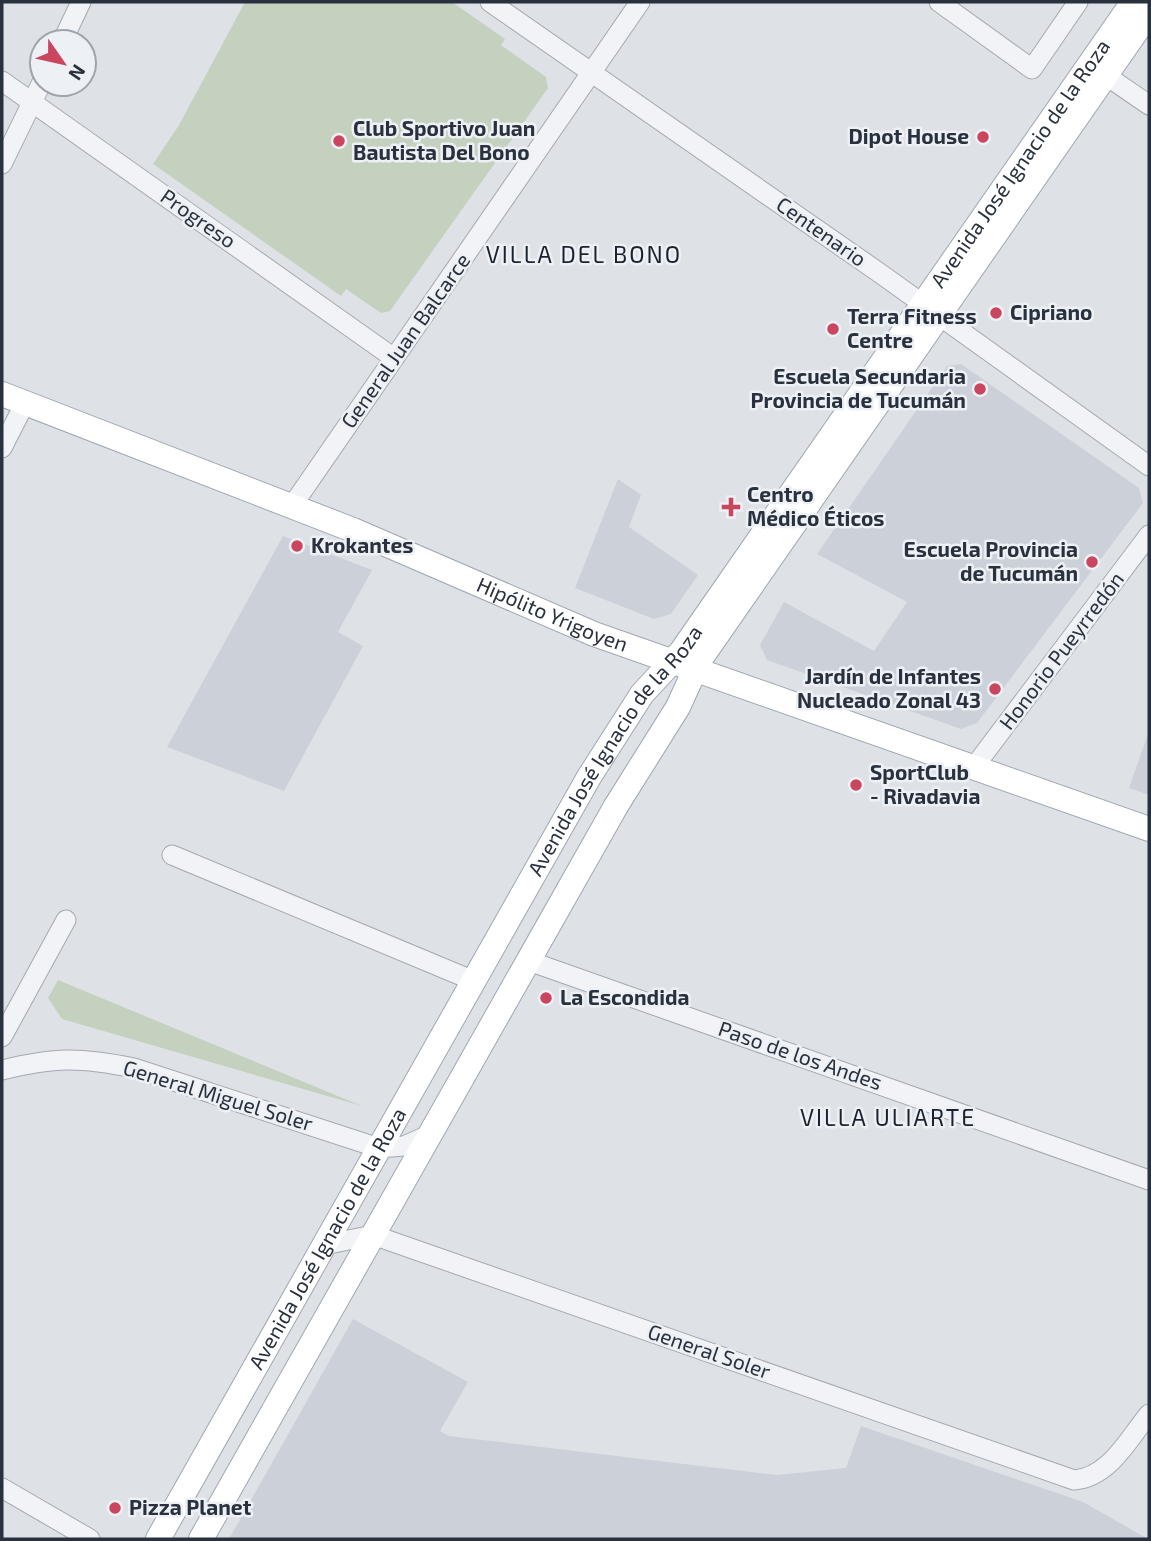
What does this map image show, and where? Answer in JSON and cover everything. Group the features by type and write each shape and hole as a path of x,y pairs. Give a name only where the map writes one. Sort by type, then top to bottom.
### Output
{"main road":[{"name":"Avenida José Ignacio de la Roza","path":"1098,70 1133,2"},
{"name":"Avenida José Ignacio de la Roza","path":"158,1539 589,777 642,694 684,666 1098,70 1149,13"},
{"name":"Hipólito Yrigoyen","path":"13,399 292,506 594,634 1149,829"},
{"name":"Avenida José Ignacio de la Roza","path":"201,1539 616,806 678,707 684,666"}],"street":[{"path":"69,28 81,2"},
{"name":"Centenario","path":"490,2 1149,466"},
{"name":"General Juan Balcarce","path":"292,506 640,2"},
{"path":"939,2 1031,69 1078,2"},
{"path":"1098,70 1149,105"},
{"name":"Progreso","path":"2,80 394,358"},
{"path":"2,164 34,98"},
{"path":"2,448 13,399"},
{"name":"Honorio Pueyrredón","path":"974,767 1149,535"},
{"path":"172,855 474,981"},
{"path":"2,1037 66,919"},
{"name":"Paso de los Andes","path":"529,961 1149,1180"},
{"name":"General Miguel Soler","path":"2,1070 66,1058 97,1060 147,1072 379,1148 404,1146 431,1134"},
{"path":"324,1245 373,1235"},
{"name":"General Soler","path":"373,1235 1074,1480 1092,1477 1103,1471 1149,1414"},
{"path":"2,1488 90,1539"}],"shaded area":[{"path":"961,364 1139,488 1143,503 977,723 961,729 767,660 760,645 784,602 874,651 907,602 817,554 947,366"},
{"path":"618,479 641,495 629,527 698,575 671,614 654,619 575,588"},
{"name":"Krokantes","path":"283,536 372,570 338,632 363,646 284,791 167,747"},
{"path":"1149,731 1149,795 1129,788"},
{"path":"353,1319 468,1382 440,1431 449,1436 777,1475 846,1468 861,1426 1083,1502 1148,1539 229,1539"}],"green space":[{"name":"Club Sportivo Juan Bautista Del Bono","path":"245,2 452,2 505,39 501,45 546,77 548,88 390,311 381,313 346,289 341,296 153,164 179,125"},
{"path":"58,980 362,1106 62,1019 48,998"}],"place":[{"name":"Dipot House","path":"983,137"},
{"name":"Club Sportivo Juan Bautista Del Bono","path":"339,141"},
{"name":"Cipriano","path":"996,313"},
{"name":"Terra Fitness Centre","path":"833,329"},
{"name":"Escuela Secundaria Provincia de Tucumán","path":"980,389"},
{"name":"Centro Médico Éticos","path":"731,507"},
{"name":"Krokantes","path":"297,546"},
{"name":"Escuela Provincia de Tucumán","path":"1092,562"},
{"name":"Jardín de Infantes Nucleado Zonal 43","path":"995,689"},
{"name":"SportClub - Rivadavia","path":"856,785"},
{"name":"La Escondida","path":"546,998"},
{"name":"Pizza Planet","path":"115,1508"}],"district":[{"name":"VILLA DEL BONO","path":"584,255"},
{"name":"VILLA ULIARTE","path":"888,1118"}]}
